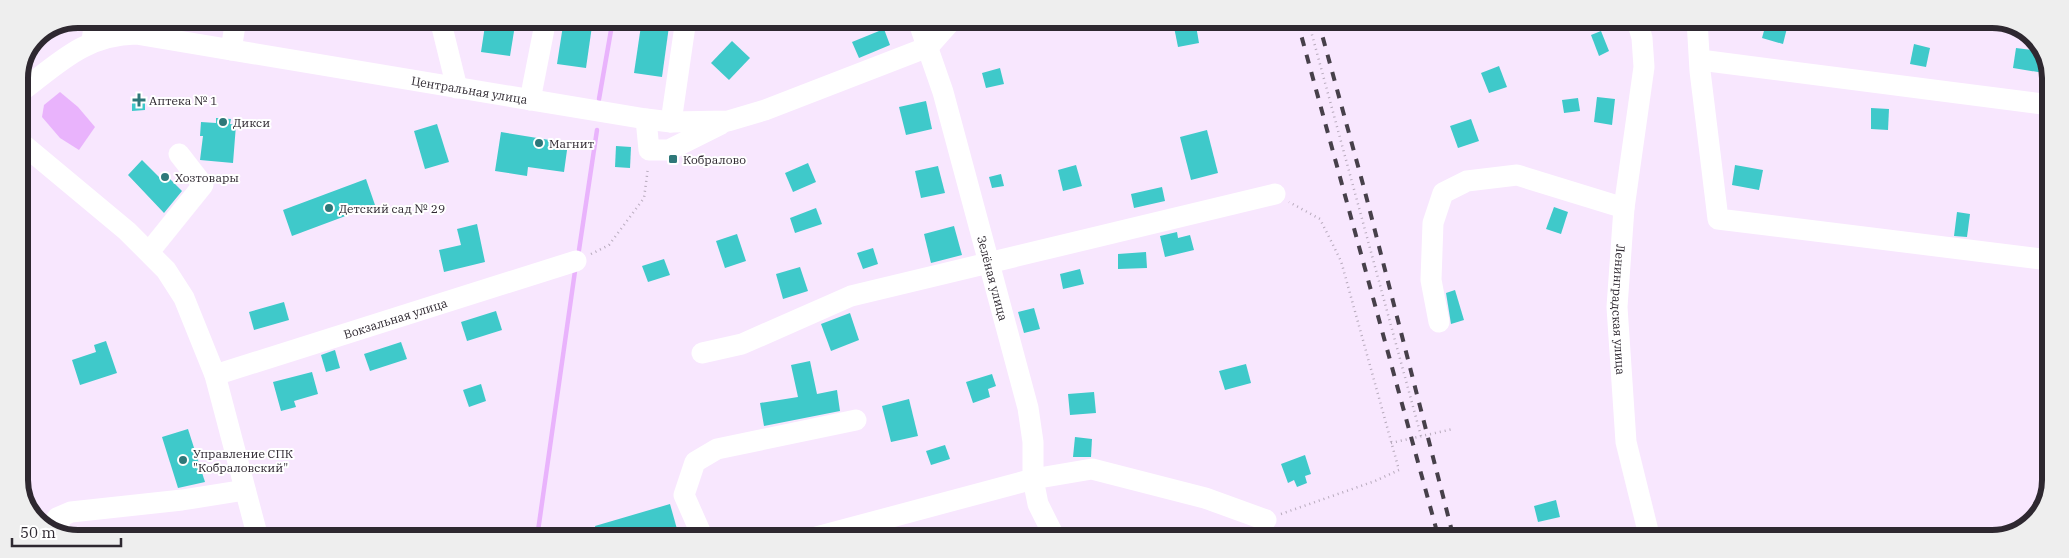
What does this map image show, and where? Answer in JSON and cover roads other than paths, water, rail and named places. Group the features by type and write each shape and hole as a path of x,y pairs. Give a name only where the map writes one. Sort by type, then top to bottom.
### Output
{"street":[{"path":"92,41 94,28"},
{"path":"231,50 235,28"},
{"path":"442,28 457,88"},
{"path":"530,100 544,28"},
{"path":"671,122 685,28"},
{"name":"Зелёная улица","path":"921,28 943,92 1028,408 1033,442 1033,479 1038,504 1051,530"},
{"path":"928,47 945,28"},
{"name":"Ленинградская улица","path":"1639,28 1642,38 1644,67 1624,208 1617,307 1620,375 1626,442 1648,530"},
{"path":"1698,28 1718,219 2041,259"},
{"name":"Центральная улица","path":"28,86 74,50 92,41 116,34 136,34 646,119 671,122 728,121 764,110 928,47"},
{"path":"1700,60 2041,104"},
{"path":"646,119 649,150 669,150 728,121"},
{"path":"28,153 127,230 166,270 184,298 215,375 256,530"},
{"path":"149,252 203,185 178,154"},
{"path":"1439,322 1431,280 1433,223 1443,193 1467,181 1518,175 1624,208"},
{"path":"702,353 742,344 850,296 1275,194"},
{"name":"Вокзальная улица","path":"215,375 576,261"},
{"path":"699,530 684,495 695,462 717,449 856,420"},
{"path":"854,530 1033,479 1092,469 1206,498 1266,520"},
{"path":"59,527 57,518 71,512 182,500 245,490"}],"waterway":[{"path":"599,99 611,28"},
{"path":"579,250 597,130"},
{"path":"538,530 575,271"}],"railway":[{"path":"1299,28 1437,530"},
{"path":"1320,28 1364,188 1452,530"}],"place":[{"name":"Аптека № 1","path":"139,100"},
{"name":"Дикси","path":"223,122"},
{"name":"Магнит","path":"539,143"},
{"name":"Кобралово","path":"673,159"},
{"name":"Хозтовары","path":"165,177"},
{"name":"Детский сад № 29","path":"329,208"},
{"name":"Управление СПК \"Кобраловский\"","path":"183,460"}]}
